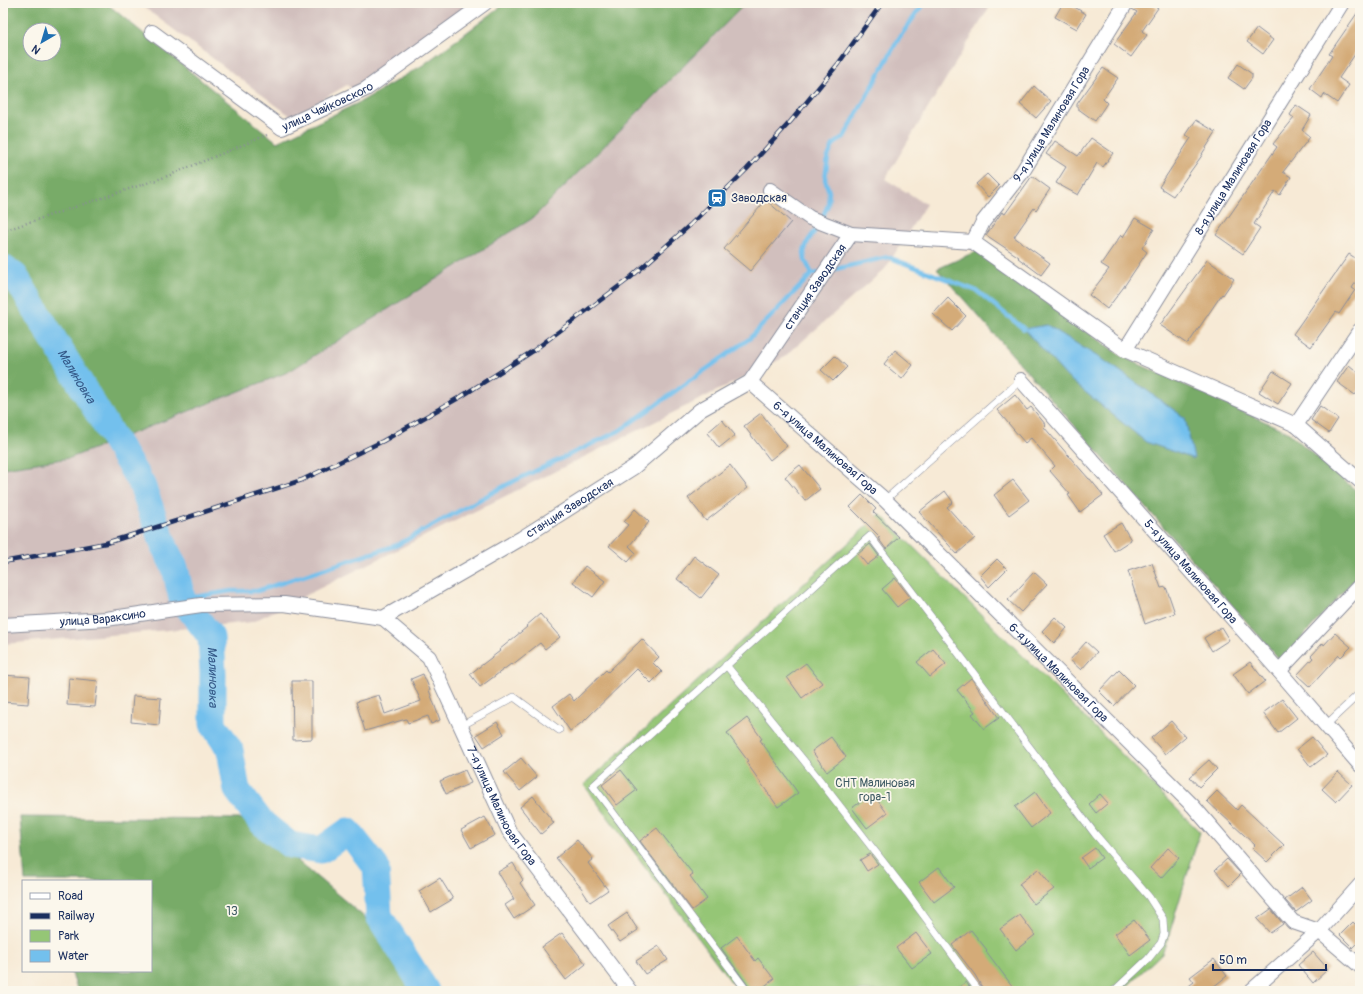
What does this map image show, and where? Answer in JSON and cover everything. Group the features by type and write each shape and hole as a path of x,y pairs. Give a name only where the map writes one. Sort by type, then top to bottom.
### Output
{"street":[{"name":"улица Чайковского","path":"152,32 282,128 366,89 485,3"},
{"name":"9-я улица Малиновая Гора","path":"973,242 982,222 1023,171 1126,3"},
{"name":"8-я улица Малиновая Гора","path":"1124,350 1342,3"},
{"path":"770,190 810,218 852,234 973,242 1124,350 1296,425 1360,481"},
{"name":"станция Заводская","path":"383,618 522,538 634,466 700,410 750,382 852,234"},
{"path":"1296,425 1360,330"},
{"name":"5-я улица Малиновая Гора","path":"1021,380 1279,670 1360,764"},
{"name":"6-я улица Малиновая Гора","path":"750,382 885,500 1193,806 1293,922 1320,931 1360,966"},
{"path":"1279,670 1360,585"},
{"name":"улица Вараксино","path":"3,625 106,619 201,605 284,604 383,618"},
{"name":"7-я улица Малиновая Гора","path":"383,618 429,657 509,831 630,991"},
{"path":"1251,991 1320,931 1360,885"}],"lane":[{"path":"885,500 1021,380"},
{"path":"747,991 593,786 870,536 1095,834 1149,897 1163,920 1164,934 1160,943 1148,959 1114,991"},
{"path":"726,665 818,778 904,888 979,991"},
{"path":"1326,725 1360,693"},
{"path":"461,726 514,697 559,730"}],"path":[{"path":"3,231 165,177 282,128"}],"shaded area":[{"path":"138,3 471,3 352,89 347,85 292,117"},
{"path":"746,3 992,3 885,179 926,204 885,269 783,358 252,622 3,644 3,468 70,458 533,218"}],"green space":[{"path":"3,3 106,3 277,142 362,101 423,65 506,3 746,3 533,218 288,372 70,458 3,468"},
{"path":"977,251 1121,356 1288,432 1360,494 1360,573 1281,661 937,269"},
{"name":"СНТ Малиновая гора-1","path":"880,514 1200,832 1168,938 1162,953 1122,991 738,991 584,785"},
{"name":"13","path":"20,817 248,819 375,926 431,991 78,991 71,972 152,972 152,880 25,880"}],"water":[{"path":"1047,325 1117,369 1185,418 1194,459 1146,442 1067,377 1024,329"}],"building":[{"path":"1063,3 1068,3 1086,14 1077,29 1055,17"},
{"path":"1134,3 1151,3 1158,8 1142,31 1147,35 1131,57 1114,44 1137,12 1132,9"},
{"path":"1360,9 1360,47 1339,78 1349,85 1337,103 1324,94 1322,98 1310,89 1332,56 1329,54"},
{"path":"1257,28 1273,40 1263,54 1247,42"},
{"path":"1238,64 1252,74 1252,78 1244,89 1228,78"},
{"path":"1103,68 1118,78 1103,99 1107,103 1095,121 1077,108 1077,104"},
{"path":"1034,86 1051,101 1036,118 1020,104"},
{"path":"1296,105 1311,115 1302,130 1310,137 1283,172 1291,177 1280,195 1275,191 1254,224 1260,228 1243,254 1216,235 1277,147 1273,144 1294,118 1290,115"},
{"path":"1196,120 1216,132 1203,154 1173,196 1159,187 1191,138 1186,135"},
{"path":"1091,138 1113,153 1103,167 1097,163 1078,195 1056,183 1066,167 1046,154 1055,141 1078,156"},
{"path":"987,174 999,186 988,197 976,184"},
{"path":"1032,176 1050,189 1036,210 1034,208 1014,237 1050,263 1041,275 1018,258 1019,257 986,235 1002,212 1005,214"},
{"name":"Заводская","path":"766,200 791,222 750,271 724,249"},
{"path":"1135,218 1154,229 1142,248 1147,252 1107,309 1089,295 1109,269 1101,264 1121,235 1123,237"},
{"path":"1349,254 1360,261 1360,276 1352,288 1355,290 1339,314 1336,312 1311,347 1293,334"},
{"path":"1207,260 1234,279 1188,344 1160,325"},
{"path":"948,298 966,316 952,331 933,314"},
{"path":"895,350 913,365 902,379 884,364"},
{"path":"835,356 847,367 833,381 821,370"},
{"path":"1349,365 1360,374 1360,389 1355,395 1337,382"},
{"path":"1273,371 1292,383 1278,404 1259,392"},
{"path":"1015,395 1027,410 1031,407 1046,425 1044,427 1103,495 1080,512 1068,495 1070,494 1050,471 1055,466 1031,438 1025,443 997,410"},
{"path":"1320,406 1338,419 1329,433 1311,420"},
{"path":"761,413 787,446 770,460 744,426"},
{"path":"722,420 735,435 719,448 707,433"},
{"path":"730,465 748,488 706,521 688,498"},
{"path":"800,465 820,489 805,501 785,477"},
{"path":"1013,480 1029,500 1009,515 994,495"},
{"path":"945,491 953,502 947,507 975,538 957,554 919,512"},
{"path":"862,495 876,509 873,512 899,537 886,549 878,538 880,537 850,507"},
{"path":"635,509 649,522 629,546 636,553 628,562 609,546 628,525 624,522"},
{"path":"1121,523 1131,540 1114,551 1103,534"},
{"path":"870,544 879,556 867,565 858,554"},
{"path":"694,556 719,575 701,598 677,579"},
{"path":"997,559 1007,569 989,587 980,576"},
{"path":"1152,563 1161,588 1166,587 1175,613 1145,624 1128,571"},
{"path":"585,566 605,581 593,597 573,582"},
{"path":"1034,572 1047,584 1021,612 1008,600"},
{"path":"895,578 910,597 897,607 882,589"},
{"path":"540,614 560,637 545,649 540,643 480,687 470,674 500,651 499,650"},
{"path":"1055,617 1067,628 1054,643 1042,631"},
{"path":"1221,627 1229,640 1212,651 1204,638"},
{"path":"1335,633 1351,647 1341,657 1339,655 1310,687 1297,675 1313,658 1311,656"},
{"path":"642,639 659,657 653,663 662,672 651,683 637,669 584,721 570,731 553,706 569,694 574,701 606,670 608,672"},
{"path":"1086,642 1097,652 1081,670 1070,660"},
{"path":"933,649 946,664 930,677 917,662"},
{"path":"1250,662 1265,681 1248,694 1233,674"},
{"path":"806,663 822,683 802,698 787,677"},
{"path":"1119,670 1134,685 1114,706 1099,691"},
{"path":"423,674 440,720 431,724 428,716 408,723 406,719 365,731 356,702 379,695 385,714 421,701 411,679"},
{"path":"3,675 30,677 28,704 3,702"},
{"path":"69,678 98,681 95,707 67,705"},
{"path":"971,678 999,718 984,729 972,714 975,712 957,690"},
{"path":"292,681 312,681 312,739 293,740"},
{"path":"133,696 161,698 159,725 131,722"},
{"path":"1282,699 1297,718 1278,733 1263,713"},
{"path":"747,718 762,739 760,740 798,793 778,807 746,762 748,761 727,733"},
{"path":"1171,721 1185,737 1165,754 1151,738"},
{"path":"497,722 504,734 484,747 476,735"},
{"path":"831,737 846,757 827,772 812,751"},
{"path":"1312,737 1327,755 1311,767 1297,749"},
{"path":"521,758 537,777 520,791 504,772"},
{"path":"1209,760 1217,769 1199,787 1190,777"},
{"path":"465,770 471,783 446,794 440,781"},
{"path":"621,770 637,790 617,805 602,785"},
{"path":"1338,772 1352,785 1336,802 1322,789"},
{"path":"1217,791 1237,810 1241,805 1284,845 1267,862 1252,848 1255,845 1207,801"},
{"path":"1035,792 1050,813 1031,828 1015,807"},
{"path":"872,793 887,813 867,828 852,808"},
{"path":"1100,794 1108,803 1096,813 1089,804"},
{"path":"533,796 554,823 541,834 520,807"},
{"path":"485,817 495,835 471,848 461,830"},
{"path":"657,828 693,874 690,876 707,899 692,910 640,841"},
{"path":"577,840 593,859 588,863 608,890 590,902 583,890 556,858"},
{"path":"1095,848 1102,858 1088,868 1081,858"},
{"path":"1168,848 1179,858 1161,878 1150,868"},
{"path":"870,854 878,864 867,871 860,860"},
{"path":"1227,859 1241,874 1229,886 1215,870"},
{"path":"513,863 523,880 520,883 535,905 514,919 505,905 514,899 498,872"},
{"path":"939,867 954,887 934,902 919,882"},
{"path":"1038,869 1054,889 1034,904 1019,884"},
{"path":"440,878 453,899 431,912 419,891"},
{"path":"1302,887 1312,900 1296,912 1285,900"},
{"path":"1271,909 1283,924 1270,933 1257,919"},
{"path":"627,913 638,930 620,942 608,926"},
{"path":"1020,915 1035,935 1016,950 1000,929"},
{"path":"1134,920 1150,940 1130,955 1115,934"},
{"path":"1353,922 1360,929 1360,941 1353,948 1340,935"},
{"path":"971,930 1016,991 984,991 975,975 952,945"},
{"path":"562,933 586,964 566,980 542,947"},
{"path":"916,933 932,954 912,968 896,948"},
{"path":"737,936 755,961 758,958 774,979 758,991 752,991 721,948"},
{"path":"659,946 668,960 645,974 636,961"},
{"path":"1313,952 1328,969 1313,983 1298,965"},
{"path":"1214,959 1227,976 1208,991 1182,991 1194,982 1190,977"},
{"path":"966,982 973,991 953,991"}],"waterway":[{"path":"812,274 805,260 804,252 808,241 818,227 828,205 829,192 825,179 828,157 833,145 844,137 899,38 924,3"},
{"path":"831,270 888,257 977,291 1024,329"},
{"name":"Малиновка","path":"3,268 15,276 142,485 165,548 175,568 182,599 211,637 213,724 230,750 237,790 261,822 290,845 321,850 348,831 376,867 379,916 426,991"},
{"path":"182,599 231,591 257,591 397,545 508,484 619,431 749,339 812,274 820,273"}],"railway":[{"path":"3,562 106,543 302,480 383,441 462,396 533,351 630,278 690,225 747,169 791,121 838,64 882,3"}],"place":[{"name":"Заводская","path":"717,198"}]}
